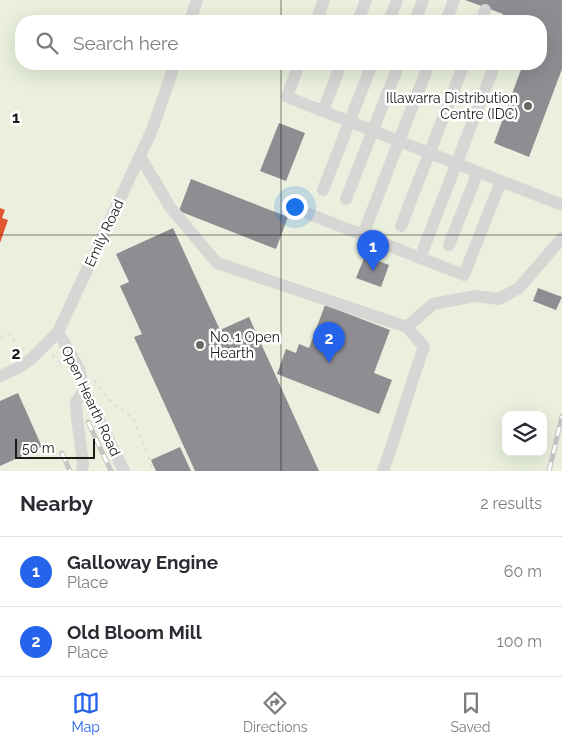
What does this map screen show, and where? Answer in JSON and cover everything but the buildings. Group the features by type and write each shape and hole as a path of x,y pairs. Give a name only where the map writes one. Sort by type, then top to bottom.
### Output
{"street":[{"path":"192,15 197,0"},
{"path":"318,15 324,0"},
{"path":"360,15 366,0"},
{"path":"391,15 397,0"},
{"path":"417,15 423,0"},
{"path":"448,15 454,0"},
{"name":"Emily Road","path":"0,376 30,360 58,332 152,130 173,70"},
{"path":"298,70 287,97 562,205"},
{"path":"323,111 339,70"},
{"path":"323,190 370,70"},
{"path":"346,198 397,70"},
{"path":"363,235 427,70"},
{"path":"401,226 462,70"},
{"path":"420,258 493,70"},
{"path":"140,156 170,207 217,263 407,327 424,347 383,471"},
{"path":"450,246 478,172"},
{"path":"309,214 464,275 501,181"},
{"path":"407,327 433,304 475,296 499,298 520,288 562,238"},
{"name":"Open Hearth Road","path":"58,332 80,369 84,390 124,471"},
{"path":"82,471 83,464 76,402 84,390"}],"path":[{"path":"0,338 10,334 19,351"}],"shaded area":[{"path":"0,0 562,0 562,471 0,471"}],"railway":[{"path":"549,471 562,416"},
{"path":"88,422 111,471"},
{"path":"62,453 70,471"}],"place":[{"name":"Illawarra Distribution Centre (IDC)","path":"528,106"},
{"name":"Galloway Engine","path":"373,271"},
{"name":"No. 1 Open Hearth","path":"200,345"},
{"name":"Old Bloom Mill","path":"329,363"}]}
